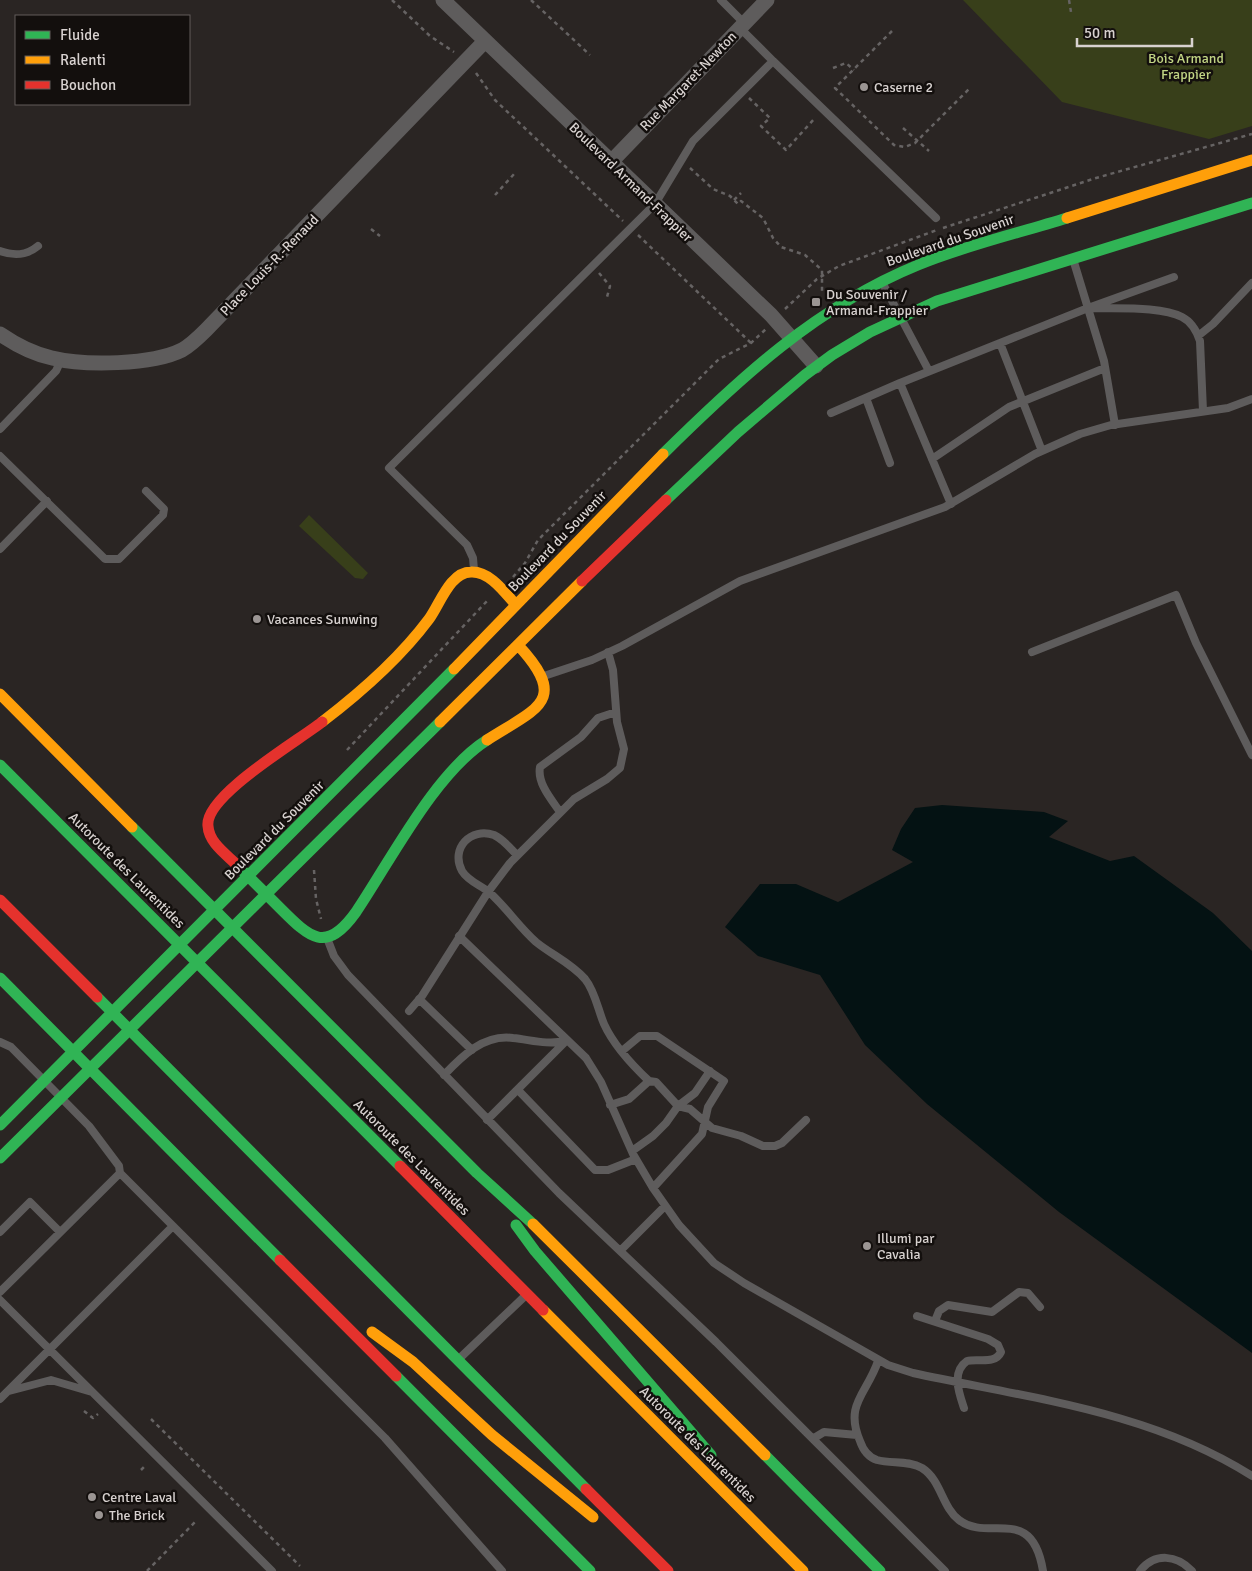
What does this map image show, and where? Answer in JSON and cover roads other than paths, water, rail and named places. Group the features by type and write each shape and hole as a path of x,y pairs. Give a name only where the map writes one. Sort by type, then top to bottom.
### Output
{"main road":[{"name":"Boulevard du Souvenir","path":"0,1125 265,860 516,605 597,519 741,377 791,336 849,297 881,280 952,252 1252,160"},
{"path":"0,1158 518,645 705,464 777,398 816,366 846,346 901,316 956,294 1252,203"},
{"path":"516,605 494,582 474,572 465,572 458,577 418,632 350,698 327,718 229,790 210,812 208,828 219,849 296,925 311,936 327,937 342,928 356,912 437,789 457,765 479,745 526,717 539,706 545,693 544,676 534,660 518,645"},
{"path":"0,694 477,1173 549,1238 880,1571"},
{"name":"Autoroute des Laurentides","path":"0,765 803,1571"},
{"path":"0,900 668,1571"},
{"path":"0,978 590,1571"},
{"path":"477,1173 535,1251 720,1466"},
{"path":"298,1277 413,1362 492,1435 599,1522"},
{"path":"746,1496 809,1571"},
{"path":"614,1534 660,1571"}],"street":[{"name":"Boulevard Armand-Frappier","path":"443,0 791,336 816,366"},
{"name":"Rue Margaret-Newton","path":"611,162 767,0"},
{"name":"Place Louis-R.-Renaud","path":"0,334 28,351 60,360 136,361 154,359 183,349 206,330 485,41"}],"lane":[{"path":"721,0 775,63 936,218"},
{"path":"474,572 473,558 467,545 390,468 655,204 694,141 773,61 775,63"},
{"path":"0,251 11,255 23,254 38,246"},
{"path":"1073,257 1105,368 1116,424"},
{"path":"831,413 929,371 1088,308 1174,277"},
{"path":"881,280 929,371"},
{"path":"1198,336 1252,283"},
{"path":"1088,308 1171,313 1187,320 1198,336 1203,372 1204,411"},
{"path":"1000,343 1042,451"},
{"path":"0,429 56,371 60,360"},
{"path":"932,458 999,412 1105,368"},
{"path":"900,383 951,504"},
{"path":"866,398 890,463"},
{"path":"544,676 608,652 740,581 951,504 1042,451 1080,434 1116,424 1228,408 1252,399"},
{"path":"0,456 105,559 119,560 163,515 164,509 146,491"},
{"path":"0,549 47,502"},
{"path":"1032,652 1176,594 1196,643 1252,755"},
{"path":"408,1011 419,1000 488,892 517,855 582,792 607,779 620,768 624,749 616,712 612,670 608,652"},
{"path":"560,812 544,788 540,776 540,767 581,736 598,718 616,712"},
{"path":"517,855 499,838 487,833 477,832 464,839 460,851 461,868 469,879 488,892 535,942 585,979 593,993 605,1026 622,1051 649,1081 656,1082 678,1106 690,1109 716,1130 769,1147 788,1139 806,1120"},
{"path":"459,936 566,1041 579,1051 593,1069 636,1159 665,1206 701,1249 730,1274 878,1361 913,1373 1096,1410 1185,1443 1252,1476"},
{"path":"327,937 339,965 487,1120 559,1193 621,1250 814,1438 945,1571"},
{"path":"419,1000 472,1050"},
{"path":"622,1051 640,1036 651,1034 661,1038 724,1081 708,1107 702,1134 653,1188"},
{"path":"444,1075 459,1058 486,1041 502,1038 541,1043 566,1041"},
{"path":"487,1120 566,1041"},
{"path":"0,1042 11,1048 89,1126 102,1146 120,1166 120,1173 385,1438 502,1571"},
{"path":"632,1151 653,1136 678,1106 694,1093 710,1071"},
{"path":"610,1105 629,1099 649,1081"},
{"path":"518,1090 595,1170 608,1170 636,1159"},
{"path":"0,1292 120,1173"},
{"path":"0,1232 30,1202 60,1232"},
{"path":"621,1250 665,1206"},
{"path":"0,1399 173,1226"},
{"path":"935,1321 939,1311 948,1305 992,1312 1019,1292 1028,1293 1040,1307"},
{"path":"459,1359 527,1294"},
{"path":"0,1300 272,1571"},
{"path":"917,1316 996,1342 1000,1348 1000,1355 991,1360 972,1360 963,1364 957,1382 964,1408"},
{"path":"878,1361 854,1408 857,1435 863,1449 871,1457 913,1465 926,1471 954,1515 966,1524 981,1528 1008,1528 1023,1534 1035,1545 1043,1571"},
{"path":"8,1391 51,1380 94,1392"},
{"path":"814,1438 824,1432 857,1435"},
{"path":"1140,1571 1154,1560 1167,1557 1179,1560 1192,1571"}],"place":[{"name":"Caserne 2","path":"864,87"},
{"name":"Du Souvenir / Armand-Frappier","path":"816,302"},
{"name":"Vacances Sunwing","path":"257,619"},
{"name":"Illumi par Cavalia","path":"867,1246"},
{"name":"Centre Laval","path":"92,1497"},
{"name":"The Brick","path":"99,1515"}],"park label":[{"name":"Bois Armand Frappier","path":"1186,66"}]}
